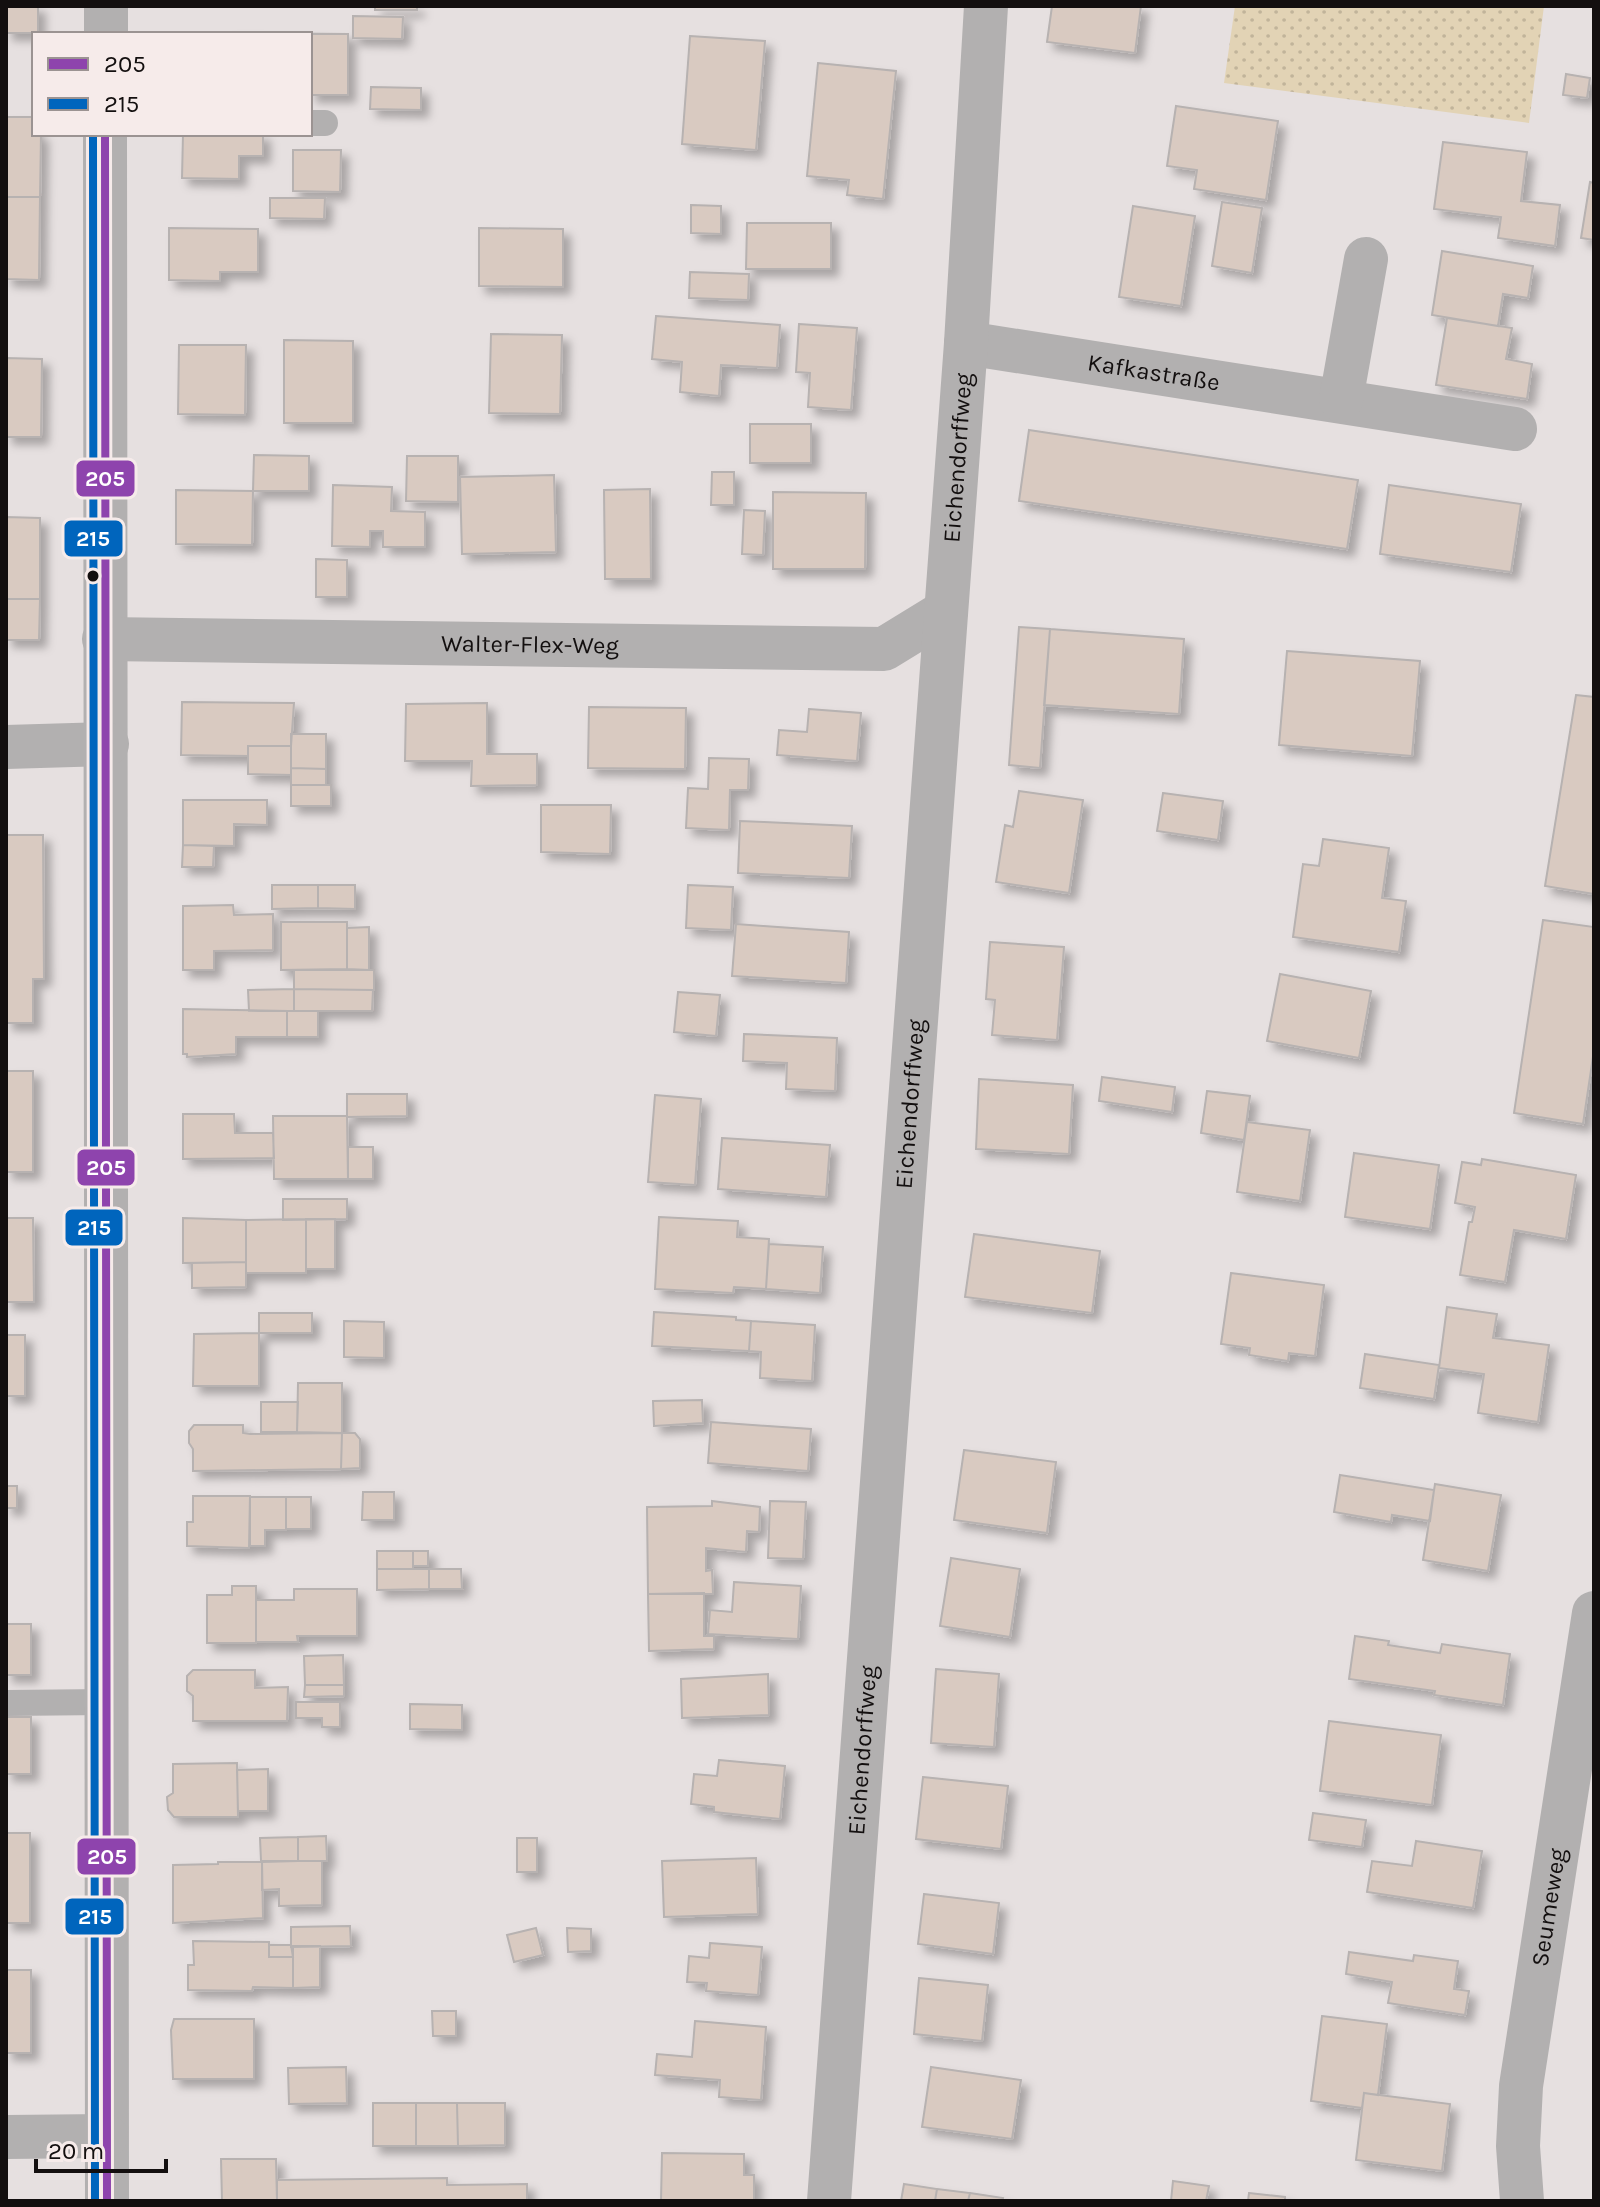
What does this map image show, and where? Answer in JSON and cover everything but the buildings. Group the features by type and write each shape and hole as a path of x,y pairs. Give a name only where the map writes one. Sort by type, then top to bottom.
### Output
{"street":[{"path":"106,6 106,32"},
{"name":"Eichendorffweg","path":"829,2201 966,343 986,6"},
{"path":"105,136 107,2201"},
{"path":"1341,400 1366,259"},
{"name":"Kafkastraße","path":"966,343 1515,429"},
{"name":"Walter-Flex-Weg","path":"104,639 884,649 946,611"},
{"path":"6,747 107,744"},
{"name":"Seumeweg","path":"1522,2201 1518,2146 1521,2086 1594,1613"},
{"path":"6,2137 106,2136"}],"lane":[{"path":"6,1703 106,1702"}],"shaded area":[{"path":"1235,6 1544,6 1529,123 1224,83"}],"transit line":[{"name":"215","path":"93,136 95,2201"},
{"name":"205","path":"105,136 107,2201"}]}
